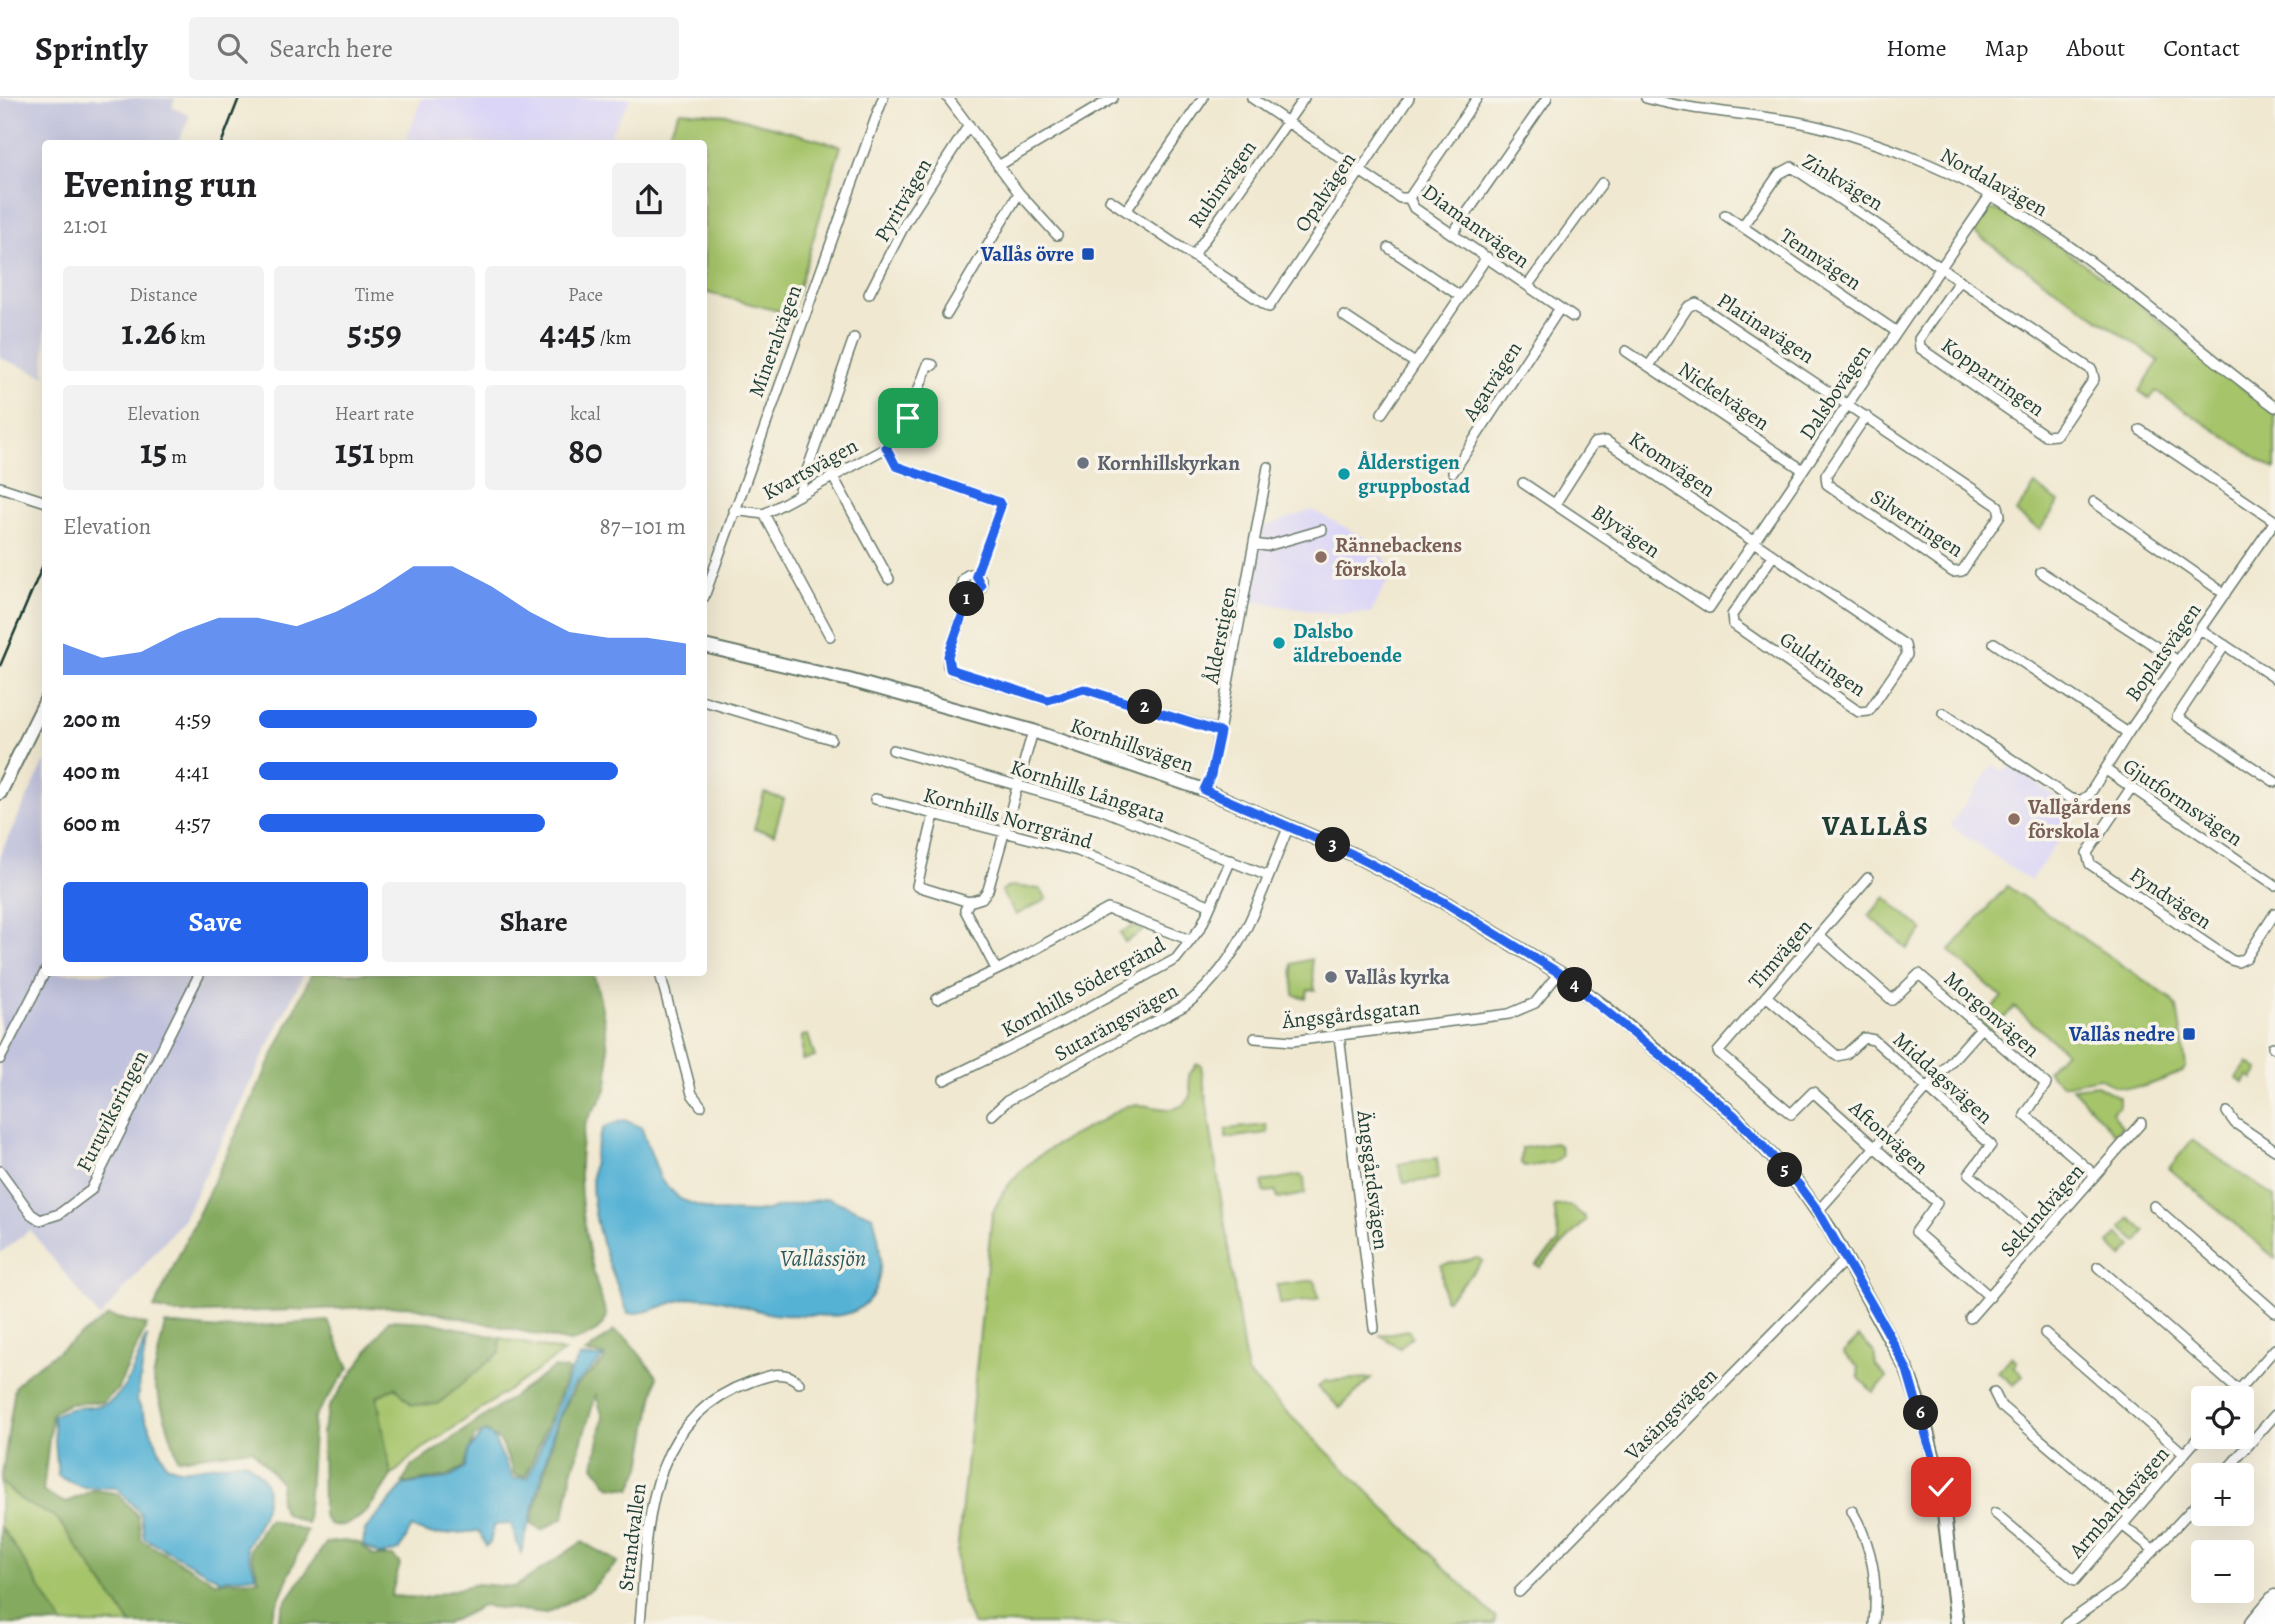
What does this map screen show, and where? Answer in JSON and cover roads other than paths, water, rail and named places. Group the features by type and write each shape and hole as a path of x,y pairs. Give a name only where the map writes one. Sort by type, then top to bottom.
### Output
{"highway":[{"path":"2253,1624 2275,1598"},
{"path":"2269,1624 2275,1617"}],"street":[{"name":"Mineralvägen","path":"707,588 883,98"},
{"path":"948,98 998,166 1057,236"},
{"path":"998,166 1112,98"},
{"path":"1126,211 1203,98"},
{"name":"Diamantvägen","path":"1252,98 1400,198 1409,198 1414,208 1573,317"},
{"name":"Rubinvägen","path":"1193,256 1304,98"},
{"name":"Opalvägen","path":"1193,256 1269,307 1409,98"},
{"path":"1409,198 1477,98"},
{"path":"1453,233 1547,98"},
{"name":"Nordalavägen","path":"1646,98 1796,122 1850,136 1916,159 1989,197 2064,242 2129,288 2275,407"},
{"name":"Pyritvägen","path":"869,294 906,222 969,125"},
{"name":"Zinkvägen","path":"1742,227 1779,174 1792,167 1942,267"},
{"path":"1528,285 1602,183"},
{"path":"947,314 1019,192"},
{"name":"Dalsbovägen","path":"1709,608 1989,197"},
{"path":"1110,200 1193,256"},
{"name":"Tennvägen","path":"1725,215 1897,332"},
{"path":"1389,248 1460,296"},
{"path":"1382,413 1487,257"},
{"name":"Kopparringen","path":"1942,267 2095,374 2056,435 2046,436 1920,348 1919,339 1960,280"},
{"name":"Platinavägen","path":"1649,366 1688,307 1696,303 1848,403"},
{"name":"Agatvägen","path":"1453,472 1560,308"},
{"path":"1344,316 1415,363"},
{"path":"799,493 854,338"},
{"name":"Nickelvägen","path":"1626,351 1803,470"},
{"name":"Kvartsvägen","path":"734,510 764,514 832,474 886,447 908,418 928,364 933,365"},
{"name":"Silverringen","path":"1848,403 1867,416 2002,510 1962,571 1953,572 1827,484 1826,475 1867,416"},
{"path":"2140,430 2275,521"},
{"name":"Kromvägen","path":"1555,504 1594,443 1606,441 1754,542"},
{"path":"886,447 896,466 999,502 1001,506 976,575 981,586 977,592 970,593 963,588 962,582 968,574 976,575"},
{"name":"Ålderstigen","path":"1204,790 1211,775 1220,732 1268,467"},
{"path":"832,474 889,579"},
{"name":"Blyvägen","path":"1523,483 1709,608"},
{"path":"0,486 42,501"},
{"path":"2094,502 2225,594"},
{"path":"764,514 830,636"},
{"name":"Boplatsvägen","path":"1943,713 2069,798 2080,801 2090,795 2128,733 2275,521"},
{"path":"1255,544 1267,546 1322,530"},
{"name":"Guldringen","path":"1754,542 1908,650 1869,710 1859,712 1733,624 1732,615 1773,556"},
{"path":"2041,572 2178,661"},
{"path":"970,593 948,656 948,666 953,671 1048,700 1084,689 1220,732"},
{"path":"2200,629 2275,678"},
{"path":"1994,643 2128,733"},
{"path":"2225,645 2177,717 2275,782"},
{"name":"Kornhillsvägen","path":"707,647 849,680 1034,731 1204,790 1352,854 1444,902 1559,973 1734,1115 1799,1185 1818,1211 1907,1370 1923,1416 1941,1487 1957,1624"},
{"path":"707,702 831,739"},
{"path":"0,793 42,708"},
{"path":"967,906 985,895 1034,731"},
{"name":"Kornhills Långgata","path":"893,750 1100,809 1268,876"},
{"name":"Gjutformsvägen","path":"2106,770 2275,885"},
{"name":"Fyndvägen","path":"2131,788 2087,853 2090,864 2231,960 2238,962 2246,958 2275,913"},
{"name":"Kornhills Norrgränd","path":"875,799 1078,851 1209,905"},
{"path":"934,815 917,886 967,906 996,969"},
{"name":"Sutarängsvägen","path":"992,1115 1007,1101 1184,1006 1203,991 1238,947 1289,826"},
{"name":"Kornhills Södergränd","path":"944,1080 1132,985 1176,959 1201,927 1231,860"},
{"name":"Timvägen","path":"1718,1052 1868,878"},
{"path":"937,999 1108,909 1190,940"},
{"name":"Morgonvägen","path":"1819,936 1892,1000 1919,974 2046,1084 2025,1115 2095,1175"},
{"name":"Ängsgårdsgatan","path":"1255,1038 1292,1041 1519,1011 1542,997 1559,973"},
{"path":"0,1059 43,976"},
{"name":"Furuviksringen","path":"0,1171 31,1214 40,1220 59,1213 91,1190 198,976"},
{"path":"661,976 692,1094 701,1106"},
{"name":"Middagsvägen","path":"1766,996 1837,1056 1846,1054 1859,1041 1869,1038 1928,1089 1991,1145 1969,1174 2042,1237"},
{"path":"1818,1211 1981,1028"},
{"name":"Ängsgårdsvägen","path":"1339,1035 1374,1328"},
{"name":"Aftonvägen","path":"1718,1052 1791,1114 1813,1092 1876,1148 1937,1203 1916,1232 1990,1297"},
{"path":"2227,1112 2235,1123 2275,1150"},
{"name":"Sekundvägen","path":"1970,1318 2141,1123"},
{"path":"2154,1206 2275,1312"},
{"name":"Vasängsvägen","path":"1519,1592 1846,1259"},
{"path":"2098,1267 2227,1386"},
{"path":"2045,1333 2184,1454"},
{"path":"2243,1386 2275,1349"},
{"name":"Strandvallen","path":"640,1624 653,1491 669,1451 693,1420 734,1389 779,1374 791,1375 799,1383"},
{"path":"1994,1392 2001,1406 2130,1516"},
{"path":"2233,1463 2275,1415"},
{"name":"Armbandsvägen","path":"1995,1513 2075,1580 2191,1446"},
{"path":"2066,1624 2120,1586 2191,1510"},
{"path":"1852,1511 1870,1548 1878,1589 1874,1624"},
{"path":"2122,1525 2154,1550"}],"water":[{"name":"Vallåssjön","path":"624,1120 641,1127 661,1180 680,1199 712,1211 756,1212 828,1198 873,1216 880,1260 876,1288 869,1300 858,1309 835,1316 773,1314 719,1299 699,1297 647,1311 628,1313 610,1268 596,1221 592,1174 604,1127"},
{"path":"147,1336 137,1400 166,1465 182,1470 245,1461 266,1485 263,1513 246,1547 256,1576 220,1580 144,1538 141,1514 117,1488 81,1487 58,1476 53,1416 66,1410 102,1405 111,1401 125,1386"},
{"path":"580,1357 604,1357 572,1387 556,1422 521,1553 511,1524 494,1525 490,1543 486,1546 479,1531 433,1535 411,1528 400,1550 380,1555 363,1545 365,1530 404,1485 448,1478 465,1468 469,1450 484,1432 493,1437 513,1479 528,1478 572,1369"}],"railway":[{"path":"223,140 239,98"},
{"path":"0,666 42,567"}],"place":[{"name":"Vallås övre","path":"1088,254"},
{"name":"Kornhillskyrkan","path":"1083,463"},
{"name":"Ålderstigen gruppbostad","path":"1344,474"},
{"name":"Rännebackens förskola","path":"1321,557"},
{"name":"Dalsbo äldreboende","path":"1279,643"},
{"name":"Vallgårdens förskola","path":"2014,819"},
{"name":"Vallås kyrka","path":"1331,977"},
{"name":"Vallås nedre","path":"2189,1034"}],"district":[{"name":"VALLÅS","path":"1876,825"}]}
